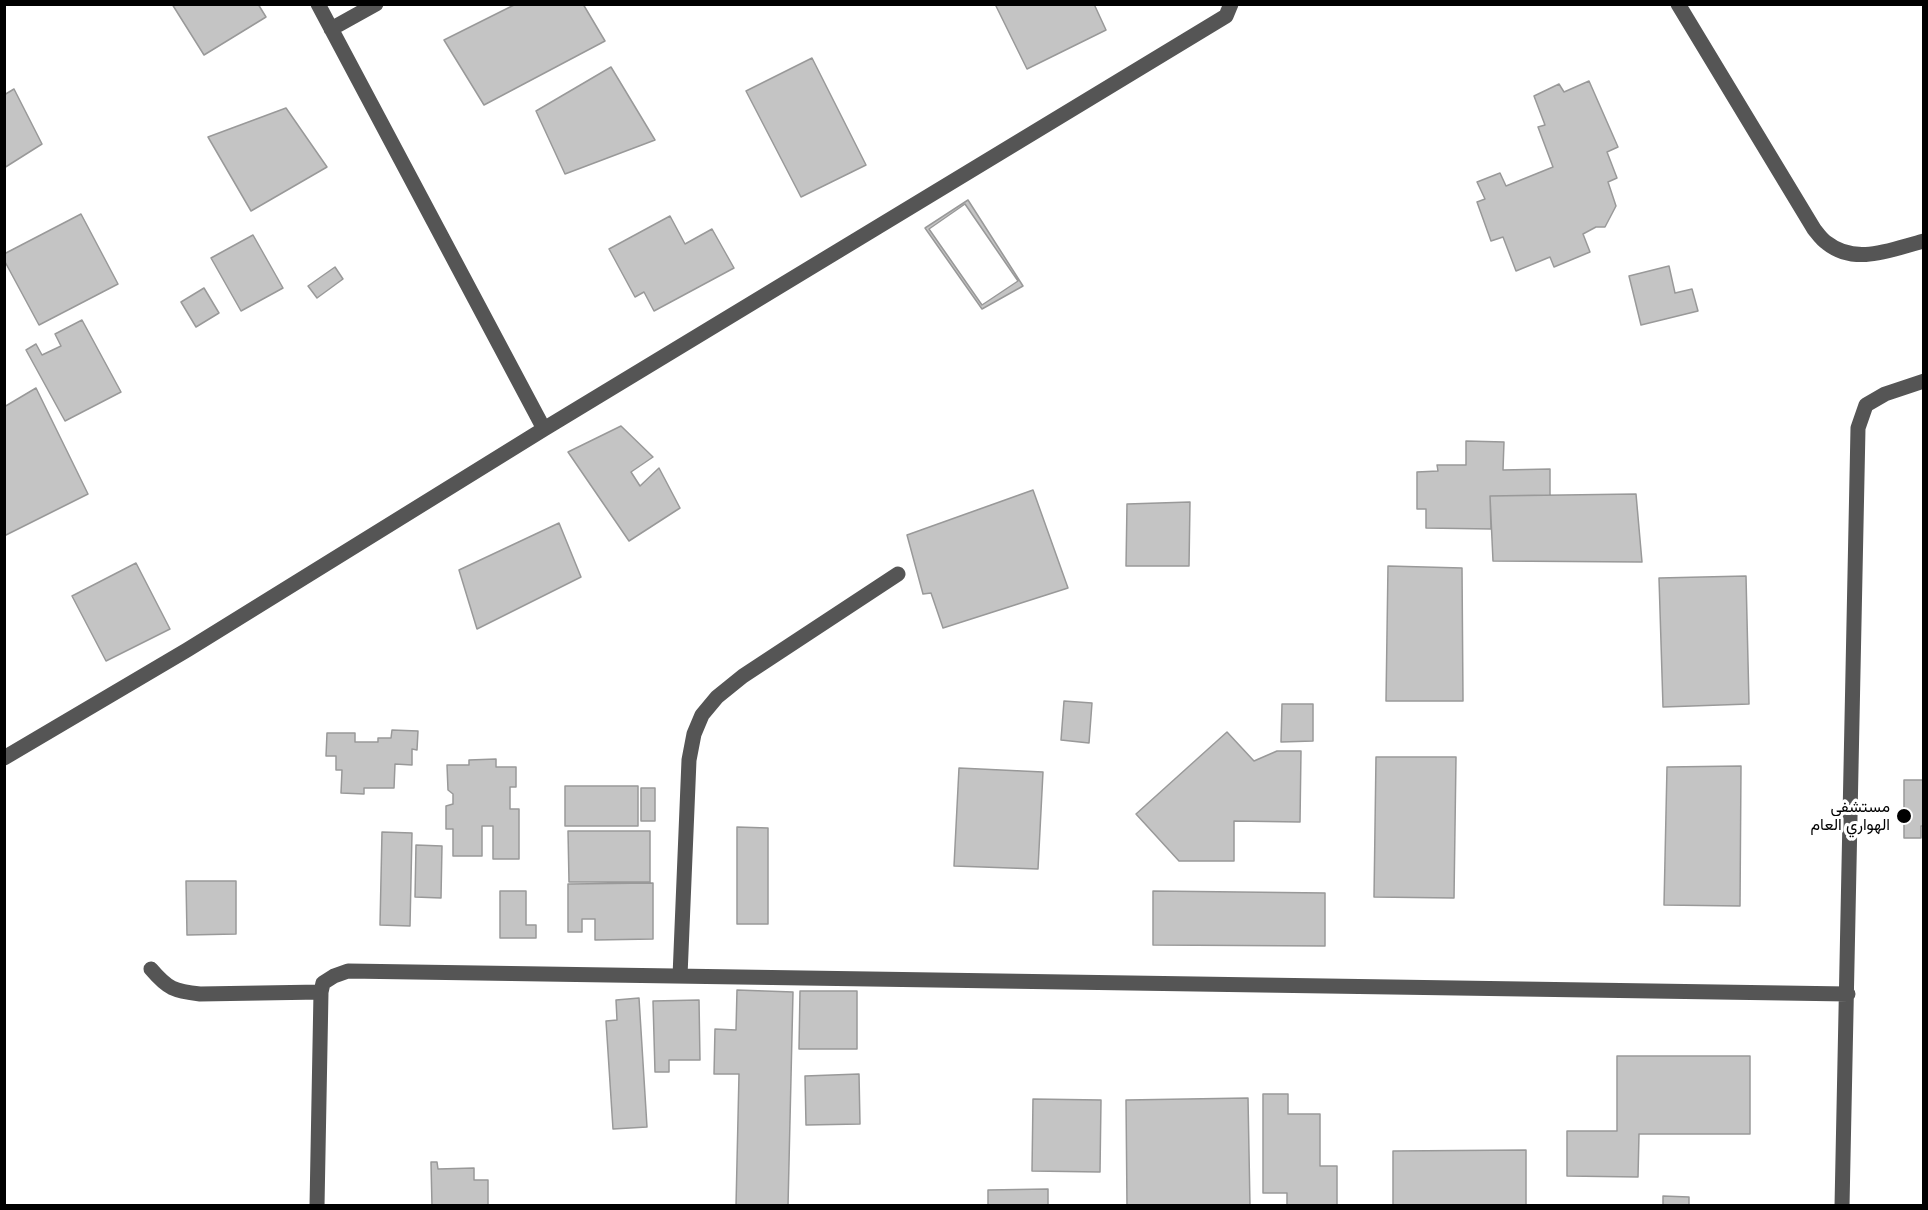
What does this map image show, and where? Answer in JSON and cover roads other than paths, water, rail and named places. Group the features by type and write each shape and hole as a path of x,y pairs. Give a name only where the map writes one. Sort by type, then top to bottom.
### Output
{"street":[{"path":"318,4 544,429"},
{"path":"331,29 376,4"},
{"path":"4,758 187,650 544,429 1226,16 1232,7 1231,4"},
{"path":"1678,4 1814,229 1827,243 1845,254 1868,256 1923,241"},
{"path":"1842,1206 1858,428 1866,405 1885,394 1923,381"},
{"path":"680,976 689,760 694,734 702,715 717,697 743,676 898,574"},
{"path":"151,969 164,985 183,992 251,994 321,992"},
{"path":"317,1206 321,992 323,982 348,971 1848,994"}],"place":[{"name":"مستشفي الهواري العام","path":"1904,816"}]}
